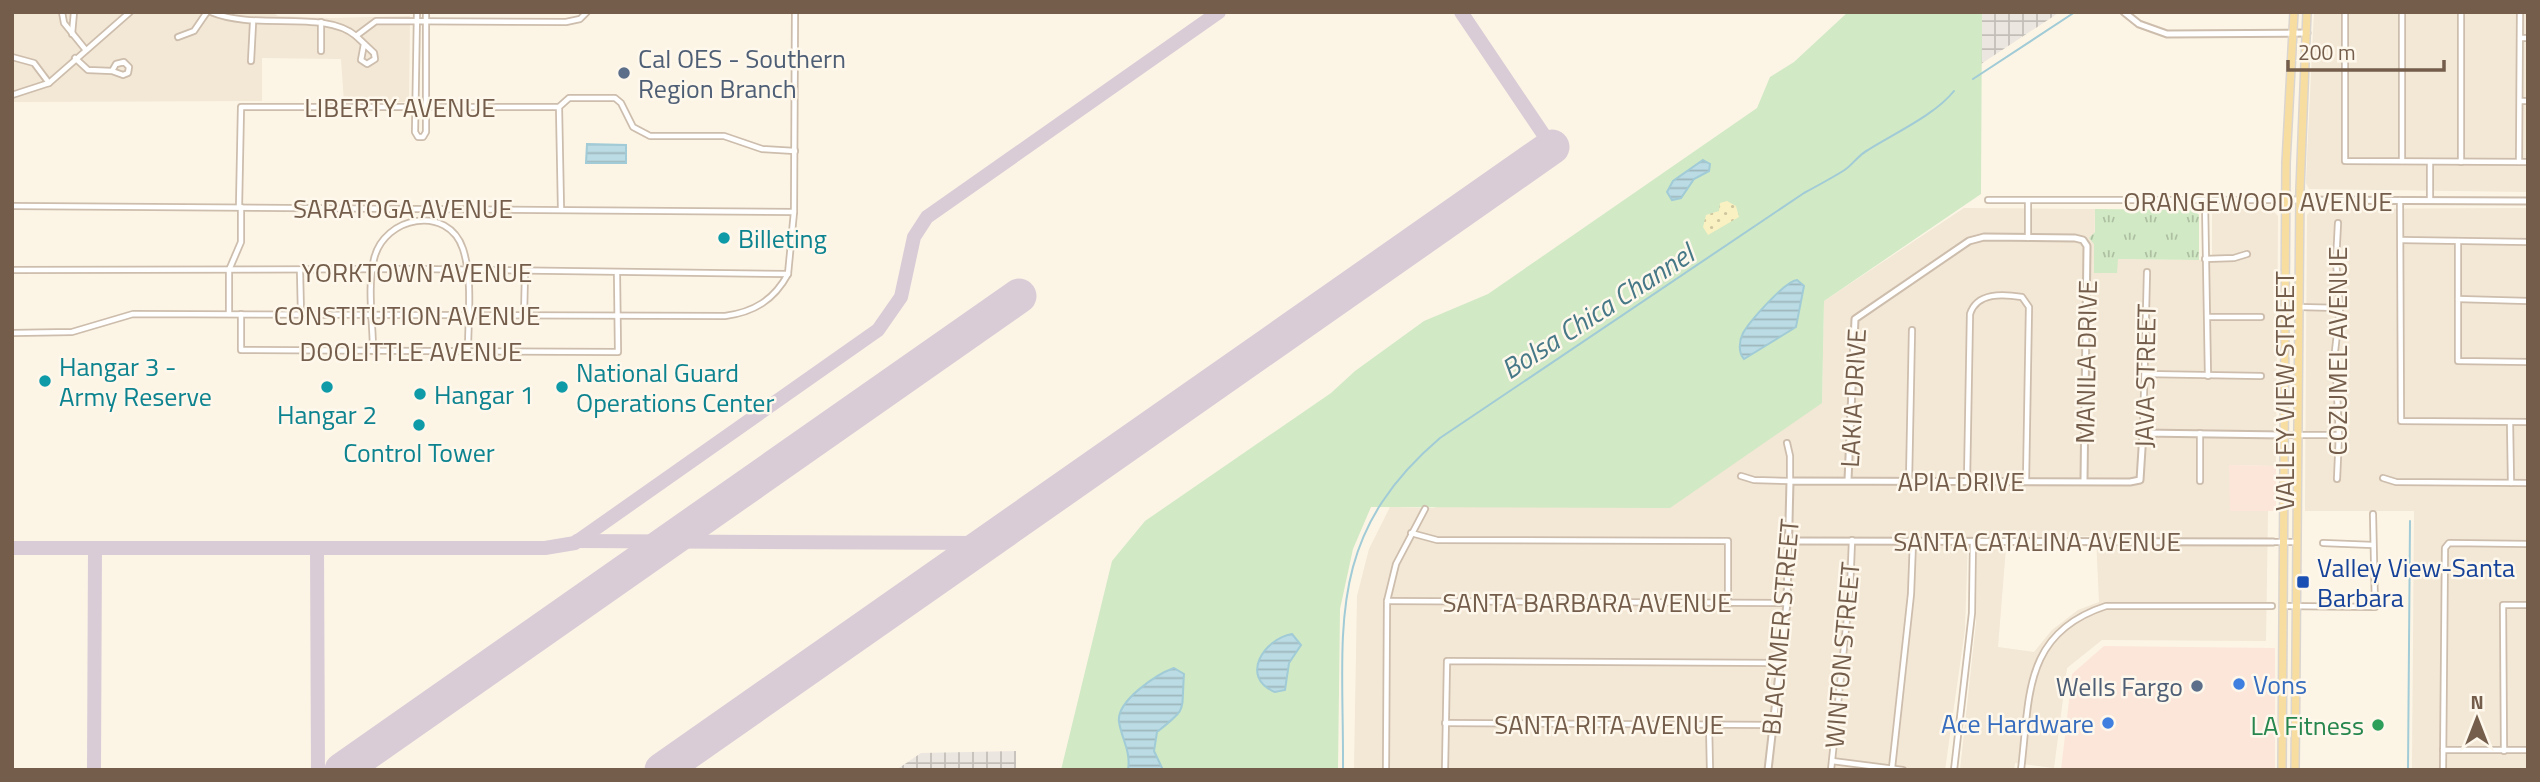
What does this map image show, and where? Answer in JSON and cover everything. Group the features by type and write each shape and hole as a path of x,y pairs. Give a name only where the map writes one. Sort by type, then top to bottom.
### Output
{"main road":[{"name":"VALLEY VIEW STREET","path":"2283,770 2286,200 2294,12"},
{"name":"VALLEY VIEW STREET","path":"2295,770 2298,307 2307,12"},
{"path":"2283,691 2295,708"},
{"path":"2283,704 2295,708"}],"street":[{"path":"62,12 64,23 85,49"},
{"path":"72,35 74,12"},
{"path":"12,95 49,83 130,12"},
{"path":"178,37 194,31 209,12 226,19 253,23 321,22 347,28 364,44"},
{"path":"226,19 228,12"},
{"path":"417,12 415,107 418,137 423,137 426,132 426,12"},
{"path":"356,36 376,22 566,22 580,19 587,12"},
{"path":"788,274 794,212 795,12"},
{"path":"2124,12 2139,24 2167,34 2307,33"},
{"path":"2345,12 2345,161 2528,162"},
{"path":"2402,12 2402,161"},
{"path":"2461,12 2461,162"},
{"path":"2519,162 2520,12"},
{"path":"321,22 321,51"},
{"path":"251,61 253,23"},
{"path":"2520,38 2528,38"},
{"path":"12,57 34,63 49,83"},
{"path":"75,58 88,70 112,71"},
{"name":"LIBERTY AVENUE","path":"240,207 240,107 559,107 569,98 615,98 621,103 633,127 650,136 723,136 762,149 795,150"},
{"path":"2520,101 2528,101"},
{"path":"559,107 561,209"},
{"path":"2430,162 2430,200"},
{"name":"ORANGEWOOD AVENUE","path":"1988,200 2528,201"},
{"path":"2400,200 2401,421 2528,422"},
{"path":"2028,201 2028,238"},
{"path":"2204,202 2209,317 2208,376"},
{"name":"SARATOGA AVENUE","path":"12,206 794,212"},
{"path":"229,314 229,270 240,242 240,207"},
{"path":"422,209 422,221"},
{"path":"373,351 374,257 385,235 404,223 422,221 440,225 454,235 463,250 467,270 468,351"},
{"name":"COZUMEL AVENUE","path":"2337,479 2339,435 2335,351 2340,308 2336,262 2338,223"},
{"name":"LAKIA DRIVE","path":"1849,480 1855,319 1969,241 2075,238 2085,243"},
{"path":"2400,240 2528,242"},
{"path":"2458,241 2458,361 2528,362"},
{"name":"MANILA DRIVE","path":"2084,481 2084,421 2088,395 2085,243"},
{"path":"2205,259 2234,258 2248,254"},
{"name":"YORKTOWN AVENUE","path":"12,270 467,270 524,273 788,274"},
{"path":"300,271 301,314"},
{"name":"JAVA STREET","path":"2140,480 2146,374 2147,272"},
{"path":"524,273 524,316"},
{"path":"617,273 618,317"},
{"name":"CONSTITUTION AVENUE","path":"12,333 72,332 133,314 618,317 743,314 769,300 788,274"},
{"path":"1967,481 1972,308 1986,297 2017,296 2026,299 2029,307 2026,481"},
{"path":"2458,299 2528,301"},
{"path":"2298,307 2340,308"},
{"name":"DOOLITTLE AVENUE","path":"241,314 241,350 618,352 618,317"},
{"path":"2209,317 2261,317"},
{"path":"1909,481 1912,330"},
{"path":"2146,374 2261,376"},
{"path":"2510,422 2511,483"},
{"path":"2143,433 2339,435"},
{"path":"2200,433 2200,481"},
{"name":"BLACKMER STREET","path":"1768,770 1787,603 1790,456 1787,443"},
{"name":"APIA DRIVE","path":"1741,476 1754,480 1790,481 2140,480"},
{"path":"2383,478 2396,482 2528,483"},
{"path":"1386,770 1387,601 1396,564 1425,509"},
{"path":"2283,606 2375,607 2372,514"},
{"path":"1411,533 1437,540 1728,541 1728,603"},
{"name":"WINTON STREET","path":"1831,770 1850,590 1852,540"},
{"path":"1892,768 1911,594 1913,540"},
{"name":"SANTA CATALINA AVENUE","path":"1790,541 2296,542"},
{"path":"1954,770 1972,613 1973,541"},
{"path":"2323,543 2373,545"},
{"path":"2443,770 2446,545 2528,544"},
{"name":"SANTA BARBARA AVENUE","path":"1387,601 1787,603"},
{"path":"2504,751 2504,605 2528,605"},
{"path":"2021,770 2033,671 2064,627 2080,614 2106,606 2273,606"},
{"path":"1445,770 1447,661 1780,663"},
{"name":"SANTA RITA AVENUE","path":"1446,723 1773,725"},
{"path":"1709,724 1710,770"},
{"path":"2443,750 2528,750"},
{"path":"1832,761 1903,770"}],"shaded area":[{"path":"12,12 272,12 278,16 332,18 410,16 409,102 344,102 341,59 262,58 262,101 12,102"},
{"path":"1982,12 2060,12 1981,64"},
{"path":"2314,12 2528,12 2528,192 2309,189 2306,183"},
{"path":"1964,208 2095,209 2094,273 2117,259 2212,260 2212,213 2218,209 2271,209 2278,216 2276,466 2230,465 2230,511 2268,511 2266,641 2102,640 2067,668 2054,768 2015,763 2014,770 1960,770 1976,623 1977,547 2006,547 1998,647 2034,652 2052,630 2078,610 2099,602 2096,536 1968,538 1965,629 1945,770 1354,770 1357,596 1369,549 1390,507 1433,508 1822,403 1824,301"},
{"path":"2528,208 2528,770 2412,770 2414,511 2305,511 2307,215 2313,209"},
{"path":"2229,465 2276,466 2276,511 2230,511"},
{"path":"2104,646 2275,648 2275,770 2061,770 2072,674"},
{"path":"1016,751 1016,770 896,770 921,753"}],"green space":[{"path":"1848,12 1982,12 1981,194 1824,301 1822,403 1670,508 1371,507 1353,549 1340,609 1338,770 1061,770 1112,561 1145,521 1331,393 1355,371 1424,321 1488,294 1757,108 1770,77 1794,62"},
{"path":"2095,209 2195,210 2199,215 2199,260 2118,259 2117,273 2094,273 2094,244 2089,238 2095,232"}],"sand":[{"path":"1727,201 1736,206 1739,217 1708,235 1703,227 1706,215 1719,211 1720,203"}],"water":[{"path":"587,144 626,145 626,163 586,163"},
{"path":"1703,160 1710,164 1709,171 1694,179 1681,198 1672,200 1667,192 1673,181"},
{"path":"1797,280 1804,286 1796,327 1744,359 1740,346 1743,333 1776,294"},
{"path":"1292,634 1301,645 1289,663 1285,690 1275,692 1264,685 1257,668 1272,643"},
{"path":"1174,668 1184,674 1182,703 1174,718 1157,732 1154,751 1163,770 1128,770 1128,757 1119,722 1120,714 1139,689"}],"waterway":[{"name":"Bolsa Chica Channel","path":"1973,79 2075,12"},
{"name":"Bolsa Chica Channel","path":"1343,770 1343,630 1348,589 1358,550 1376,513 1402,475 1440,438 1804,193 1846,169 1864,152 1925,116 1954,91"},
{"path":"2408,770 2410,521"}],"taxiway":[{"path":"12,548 545,548 575,543 878,330 901,297 914,237 927,217 1219,12"},
{"path":"1461,12 1552,147"},
{"path":"577,541 986,543"},
{"path":"94,770 95,548"},
{"path":"317,548 318,770"}],"runway":[{"path":"662,770 1552,147"},
{"path":"342,770 1019,296"}],"place":[{"name":"Cal OES - Southern Region Branch","path":"624,73"},
{"name":"Billeting","path":"724,238"},
{"name":"Hangar 3 - Army Reserve","path":"45,381"},
{"name":"Hangar 2","path":"327,387"},
{"name":"National Guard Operations Center","path":"562,387"},
{"name":"Hangar 1","path":"420,394"},
{"name":"Control Tower","path":"419,425"},
{"name":"Valley View-Santa Barbara","path":"2303,582"},
{"name":"Vons","path":"2239,684"},
{"name":"Wells Fargo","path":"2197,686"},
{"name":"Ace Hardware","path":"2108,723"},
{"name":"LA Fitness","path":"2378,725"}]}
